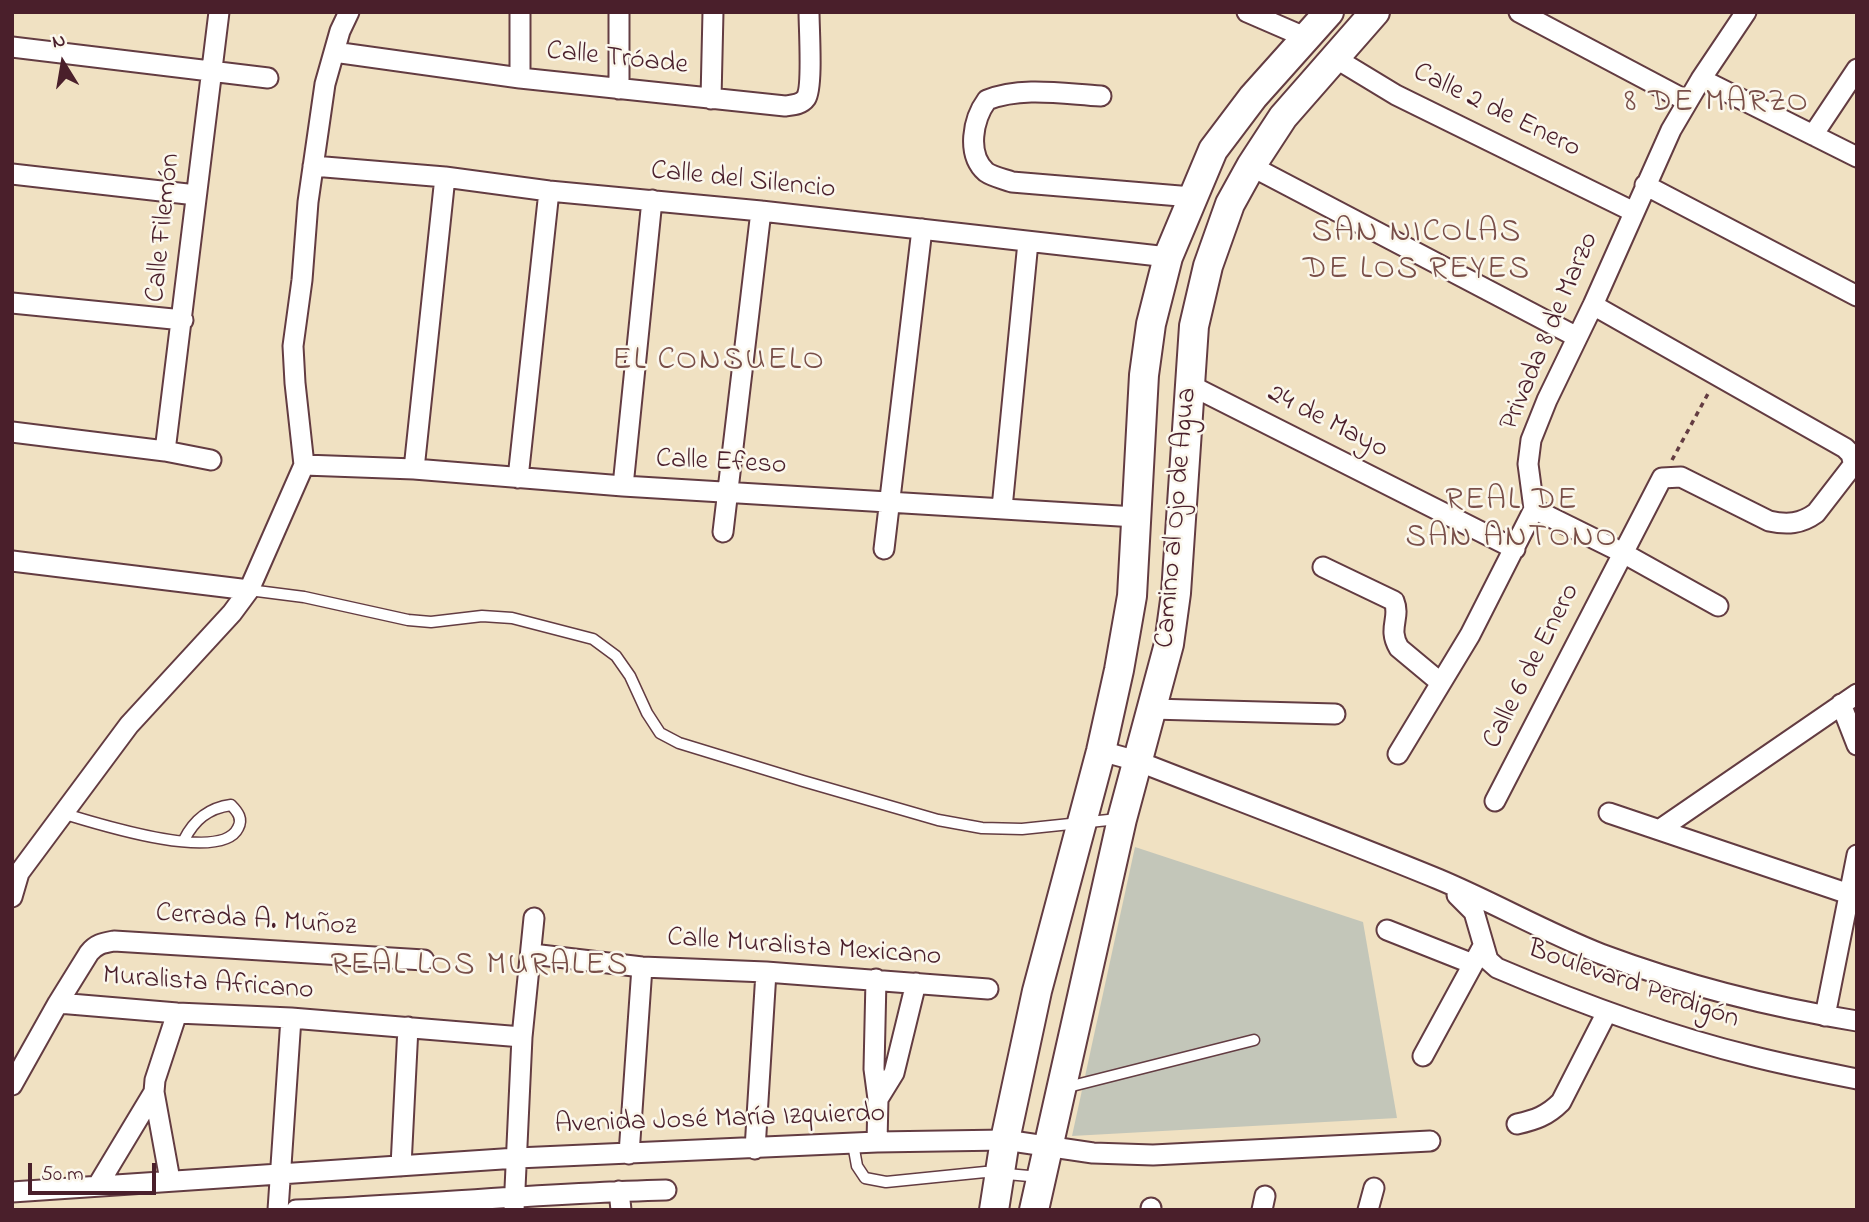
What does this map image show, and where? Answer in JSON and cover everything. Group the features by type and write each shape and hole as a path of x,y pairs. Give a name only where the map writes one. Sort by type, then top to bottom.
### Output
{"street":[{"name":"Calle Filemón","path":"165,451 219,12"},
{"path":"12,897 19,873 129,725 249,590 304,465 293,346 325,84 349,12"},
{"path":"520,12 520,78"},
{"path":"619,12 619,89"},
{"path":"711,99 713,12"},
{"name":"Calle Tróade","path":"334,52 520,78 711,99 797,105 805,99 809,86 809,12"},
{"name":"Camino al Ojo de Agua","path":"994,1210 1005,1140 1037,991 1101,751 1119,670 1132,596 1144,376 1151,324 1168,257 1213,150 1253,97 1329,12"},
{"name":"Camino al Ojo de Agua","path":"1034,1210 1122,819 1169,644 1177,593 1194,326 1208,266 1230,204 1283,117 1375,12"},
{"path":"1519,12 1687,101"},
{"name":"Privada 8 de Marzo","path":"1534,509 1528,464 1531,440 1546,400 1593,305 1645,185 1687,101 1746,12"},
{"path":"1260,15 1307,38"},
{"path":"12,47 268,78"},
{"name":"Calle 2 de Enero","path":"1335,58 1396,95 1634,212"},
{"path":"1813,135 1857,69"},
{"path":"1701,79 1857,157"},
{"path":"1101,96 1017,92 1001,94 987,100 977,118 973,142 979,161 987,172 1012,182 1192,197"},
{"name":"Calle del Silencio","path":"313,166 445,177 550,191 761,211 1168,257"},
{"path":"1251,166 1577,337"},
{"path":"12,174 197,195"},
{"path":"414,468 445,177"},
{"path":"1645,185 1857,296"},
{"path":"518,478 550,191"},
{"path":"623,486 652,200"},
{"path":"723,531 761,211"},
{"path":"884,550 922,229"},
{"path":"1002,508 1028,242"},
{"path":"12,303 183,320"},
{"path":"1593,305 1719,374 1845,448 1855,461 1816,513 1808,519 1784,524 1769,521 1681,477 1662,478"},
{"name":"24 de Mayo","path":"1190,385 1514,550"},
{"path":"12,432 165,451 211,460"},
{"name":"Calle Efeso","path":"304,465 414,468 623,486 1136,517"},
{"name":"Calle 6 de Enero","path":"1495,801 1662,478"},
{"path":"1398,754 1470,635 1534,509 1623,553 1718,606"},
{"path":"12,561 249,590"},
{"path":"1323,567 1394,601 1397,608 1392,629 1394,640 1399,648 1441,682"},
{"path":"1659,830 1849,699 1857,745"},
{"path":"1152,709 1335,714"},
{"name":"Boulevard Perdigón","path":"1101,751 1137,761 1440,880 1521,920 1601,954 1754,1002 1857,1021"},
{"path":"1609,813 1849,894"},
{"path":"1825,1016 1857,855"},
{"name":"Boulevard Perdigón","path":"1440,880 1474,912 1479,921 1488,960 1497,968 1607,1012 1750,1056 1857,1079"},
{"path":"514,1203 522,1037 534,918"},
{"path":"1387,929 1473,964"},
{"name":"Cerrada A. Muñoz","path":"58,1003 94,946 114,941 424,960"},
{"path":"1423,1056 1483,946"},
{"name":"Calle Muralista Mexicano","path":"532,954 642,967 876,979 988,989"},
{"path":"629,1154 642,967"},
{"path":"755,1149 765,972"},
{"path":"876,979 874,1069 878,1099 877,1142"},
{"path":"878,1099 894,1073 916,983"},
{"path":"12,1085 58,1003"},
{"name":"Muralista Africano","path":"58,1003 522,1037"},
{"path":"1517,1124 1540,1119 1561,1102 1607,1012"},
{"path":"170,1180 153,1092 177,1013"},
{"path":"278,1210 291,1018"},
{"path":"401,1166 408,1027"},
{"path":"98,1185 153,1092"},
{"name":"Avenida José María Izquierdo","path":"12,1192 517,1158 877,1142 1005,1140 1093,1153 1153,1155 1430,1141"},
{"path":"1368,1210 1374,1188"},
{"path":"296,1210 620,1200 666,1190"}],"lane":[{"path":"249,590 304,597 408,620 431,622 482,616 512,618 593,639 616,656 630,676 647,713 660,733 679,743 938,820 982,828 1022,829 1122,819"},
{"path":"62,814 129,833 184,841 222,840 237,832 241,822 239,813 232,805 220,806 192,824 184,841"},
{"path":"1060,1089 1254,1040"},
{"path":"853,1144 857,1166 865,1178 886,1182 1000,1173 1040,1177"}],"path":[{"path":"1662,478 1719,374"}],"shaded area":[{"path":"1135,847 1363,922 1397,1118 1072,1136"}],"district":[{"name":"8 DE MARZO","path":"1717,105"},
{"name":"SAN NICOLAS DE LOS REYES","path":"1417,254"},
{"name":"EL CONSUELO","path":"719,363"},
{"name":"REAL DE SAN ANTONO","path":"1512,522"},
{"name":"REAL LOS MURALES","path":"480,968"}]}
